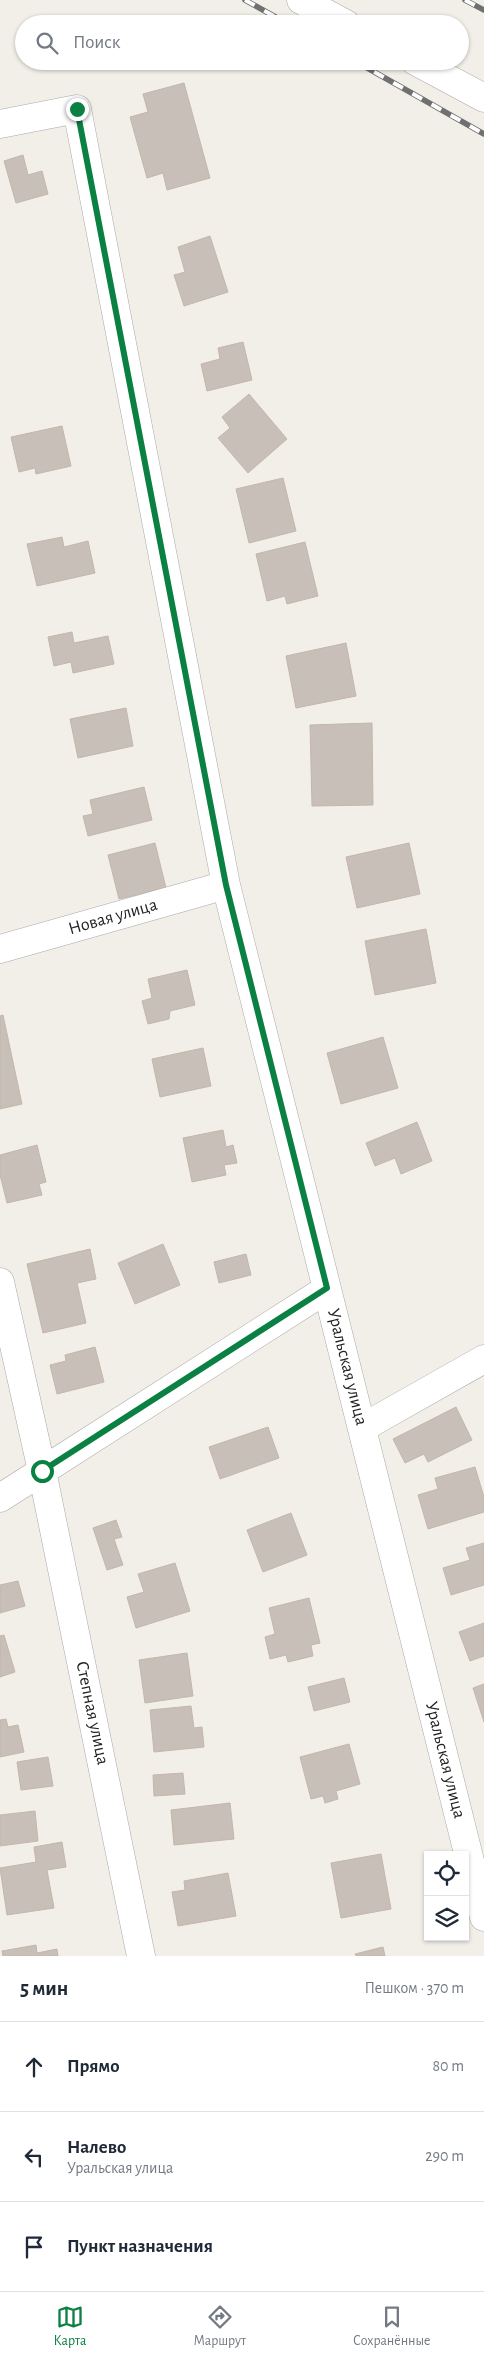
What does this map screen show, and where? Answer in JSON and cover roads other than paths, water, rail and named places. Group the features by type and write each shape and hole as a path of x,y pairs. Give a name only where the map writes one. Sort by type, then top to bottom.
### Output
{"street":[{"path":"302,0 330,15"},
{"path":"432,70 484,98"},
{"name":"Уральская улица","path":"0,124 77,109 226,885 484,1917"},
{"name":"Новая улица","path":"0,949 226,885"},
{"path":"0,1282 42,1471"},
{"path":"0,1498 327,1288"},
{"path":"362,1428 484,1359"},
{"name":"Степная улица","path":"42,1471 141,1956"}],"railway":[{"path":"245,0 272,15"},
{"path":"465,0 484,10"},
{"path":"371,70 484,134"}]}
